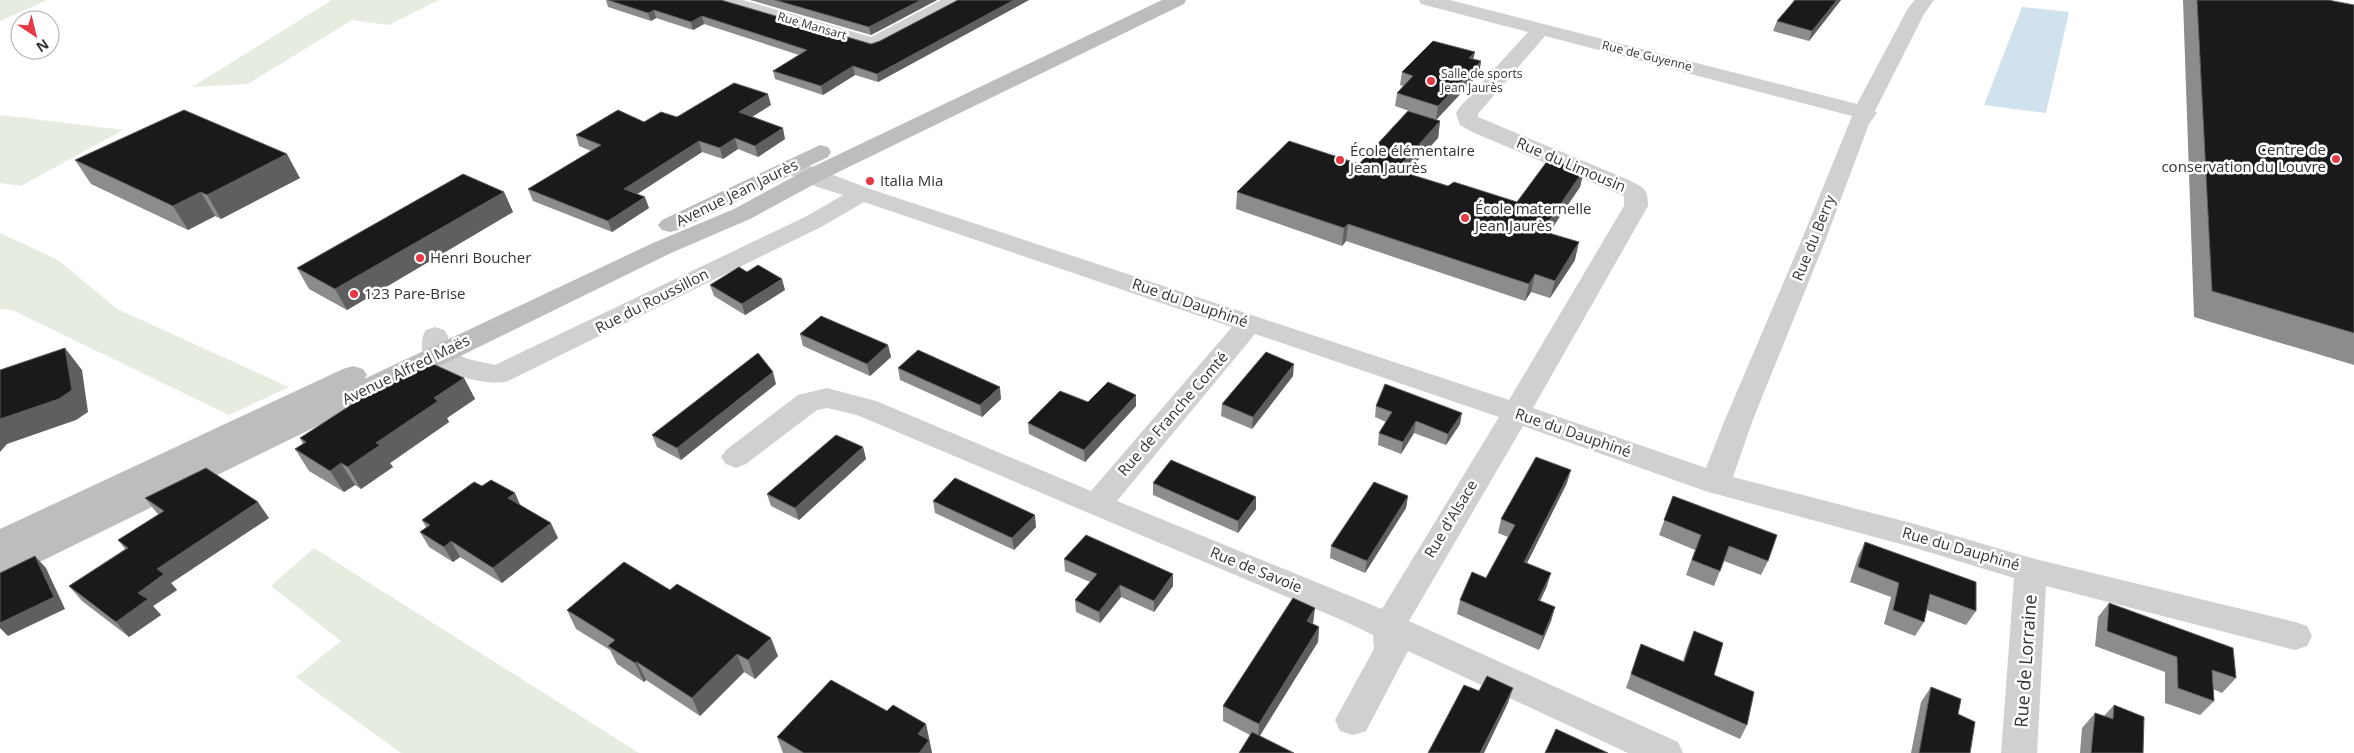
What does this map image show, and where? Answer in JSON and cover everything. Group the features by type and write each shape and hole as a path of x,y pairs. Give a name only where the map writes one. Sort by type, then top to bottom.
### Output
{"main road":[{"name":"Avenue Jean Jaurès","path":"327,387 436,345 802,171 1148,0"},
{"name":"Avenue Jean Jaurès","path":"802,171 1177,0"},
{"name":"Avenue Alfred Maës","path":"0,567 436,345"},
{"name":"Avenue Alfred Maës","path":"0,543 327,387"}],"street":[{"name":"Rue Mansart","path":"723,0 873,44 955,0"},
{"name":"Rue de Guyenne","path":"1428,0 1866,113"},
{"name":"Rue du Berry","path":"1716,483 1738,422 1812,244 1858,124 1866,113 1868,101 1914,12 1925,0"},
{"name":"Rue du Limousin","path":"1515,413 1636,206 1636,193 1621,185 1480,127 1468,120 1467,113 1499,74 1542,29"},
{"name":"Rue du Dauphiné","path":"802,171 862,194 1250,323 1716,483 1914,536 2031,570 2295,636"},
{"name":"Rue du Roussillon","path":"436,345 457,366 498,375 815,221 862,194"},
{"name":"Rue de Franche Comté","path":"1097,504 1250,323"},
{"name":"Rue de Savoie","path":"736,457 808,402 826,398 842,400 866,408 1389,627 1665,753"},
{"name":"Rue d'Alsace","path":"1389,627 1515,413"},
{"name":"Rue de Lorraine","path":"2019,753 2031,570"},
{"path":"1353,720 1390,650 1389,627"}],"shaded area":[{"path":"0,0 47,0 25,10 10,10 10,17 0,21"},
{"path":"332,0 439,0 389,25 352,20 248,84 192,87"},
{"path":"0,115 123,130 21,186 0,183"},
{"path":"0,233 58,260 117,309 289,387 229,415 12,310 0,309"},
{"path":"314,548 639,753 401,753 296,677 341,641 271,586"}],"water":[{"path":"2022,7 2069,12 2046,113 1984,105"}],"building":[{"path":"608,0 721,0 871,44 958,0 1014,0 877,74 853,66 821,86 773,71 807,50 702,16 691,22 654,10 648,13"},
{"path":"775,0 921,0 869,27"},
{"path":"1795,0 1837,0 1812,31 1777,21"},
{"path":"2197,0 2328,0 2354,5 2354,333 2212,291"},
{"name":"Salle de sports Jean Jaurès","path":"1433,41 1475,52 1469,58 1481,61 1438,106 1397,93 1413,76 1402,72"},
{"path":"734,83 768,94 739,112 783,128 755,146 735,138 720,148 699,141 624,189 645,197 608,221 528,189 601,145 576,135 618,110 644,122 661,112 677,117"},
{"path":"184,110 287,154 207,195 201,192 173,206 75,160"},
{"path":"1408,111 1440,121 1396,170 1448,186 1454,182 1517,202 1548,160 1584,170 1542,231 1579,242 1555,281 1535,274 1529,284 1348,224 1344,228 1237,192 1289,141 1359,164"},
{"path":"463,174 504,192 335,289 297,268"},
{"path":"758,265 782,279 742,304 710,285 739,267 747,272"},
{"path":"821,316 888,345 867,364 800,334"},
{"path":"65,348 72,390 59,399 0,419 0,370"},
{"path":"918,350 1000,387 980,405 898,368"},
{"path":"1266,352 1294,364 1253,417 1222,404"},
{"path":"758,353 773,372 677,448 652,435"},
{"path":"422,359 464,378 434,398 438,401 376,443 380,445 348,467 341,463 330,471 295,449 306,442 300,438"},
{"path":"1108,382 1136,395 1084,450 1028,423 1060,391 1088,402"},
{"path":"1385,384 1462,413 1448,434 1416,421 1403,442 1379,433 1392,412 1376,406"},
{"path":"836,435 863,447 795,508 767,494"},
{"path":"1536,457 1571,470 1524,562 1551,573 1538,600 1555,607 1543,636 1460,600 1472,572 1486,578 1515,525 1501,519"},
{"path":"1171,460 1256,497 1238,521 1153,483"},
{"path":"206,468 258,502 157,569 164,574 138,593 148,599 116,622 69,586 128,548 118,540 164,511 145,498"},
{"path":"955,478 1035,515 1012,538 933,501"},
{"path":"491,480 515,493 508,498 551,523 493,568 451,541 444,547 420,532 430,525 422,520 474,482 482,486"},
{"path":"1374,482 1408,496 1367,561 1331,546"},
{"path":"1673,496 1777,535 1768,561 1729,546 1720,571 1692,560 1701,535 1664,520"},
{"path":"1086,535 1173,574 1154,601 1120,585 1099,612 1075,600 1097,574 1064,559"},
{"path":"1865,542 1976,582 1976,611 1930,594 1924,622 1893,610 1899,583 1858,567"},
{"path":"35,556 54,597 0,623 0,573"},
{"path":"624,562 670,590 677,584 771,638 748,660 737,654 692,698 637,662 635,663 608,646 615,640 567,610"},
{"path":"1293,598 1315,608 1307,621 1319,627 1259,724 1223,706"},
{"path":"2109,603 2233,648 2236,678 2212,670 2214,701 2178,688 2177,657 2107,631"},
{"path":"1694,631 1723,643 1714,675 1754,692 1747,725 1631,674 1641,644 1684,662"},
{"path":"1487,676 1513,688 1480,753 1428,753 1464,685 1479,691"},
{"path":"831,680 887,711 893,705 926,724 918,734 929,740 919,753 804,753 777,737"},
{"path":"1931,687 1961,699 1958,714 1975,722 1970,753 1919,753"},
{"path":"2114,705 2144,717 2143,753 2091,753 2095,713 2113,719"},
{"path":"1556,729 1608,753 1545,753"},
{"path":"1252,732 1294,753 1239,753"}],"place":[{"name":"Salle de sports Jean Jaurès","path":"1431,81"},
{"name":"Centre de conservation du Louvre","path":"2336,159"},
{"name":"École élémentaire Jean Jaurès","path":"1340,160"},
{"name":"Italia Mia","path":"870,181"},
{"name":"École maternelle Jean Jaurès","path":"1465,218"},
{"name":"Henri Boucher","path":"420,258"},
{"name":"123 Pare-Brise","path":"354,294"}]}
